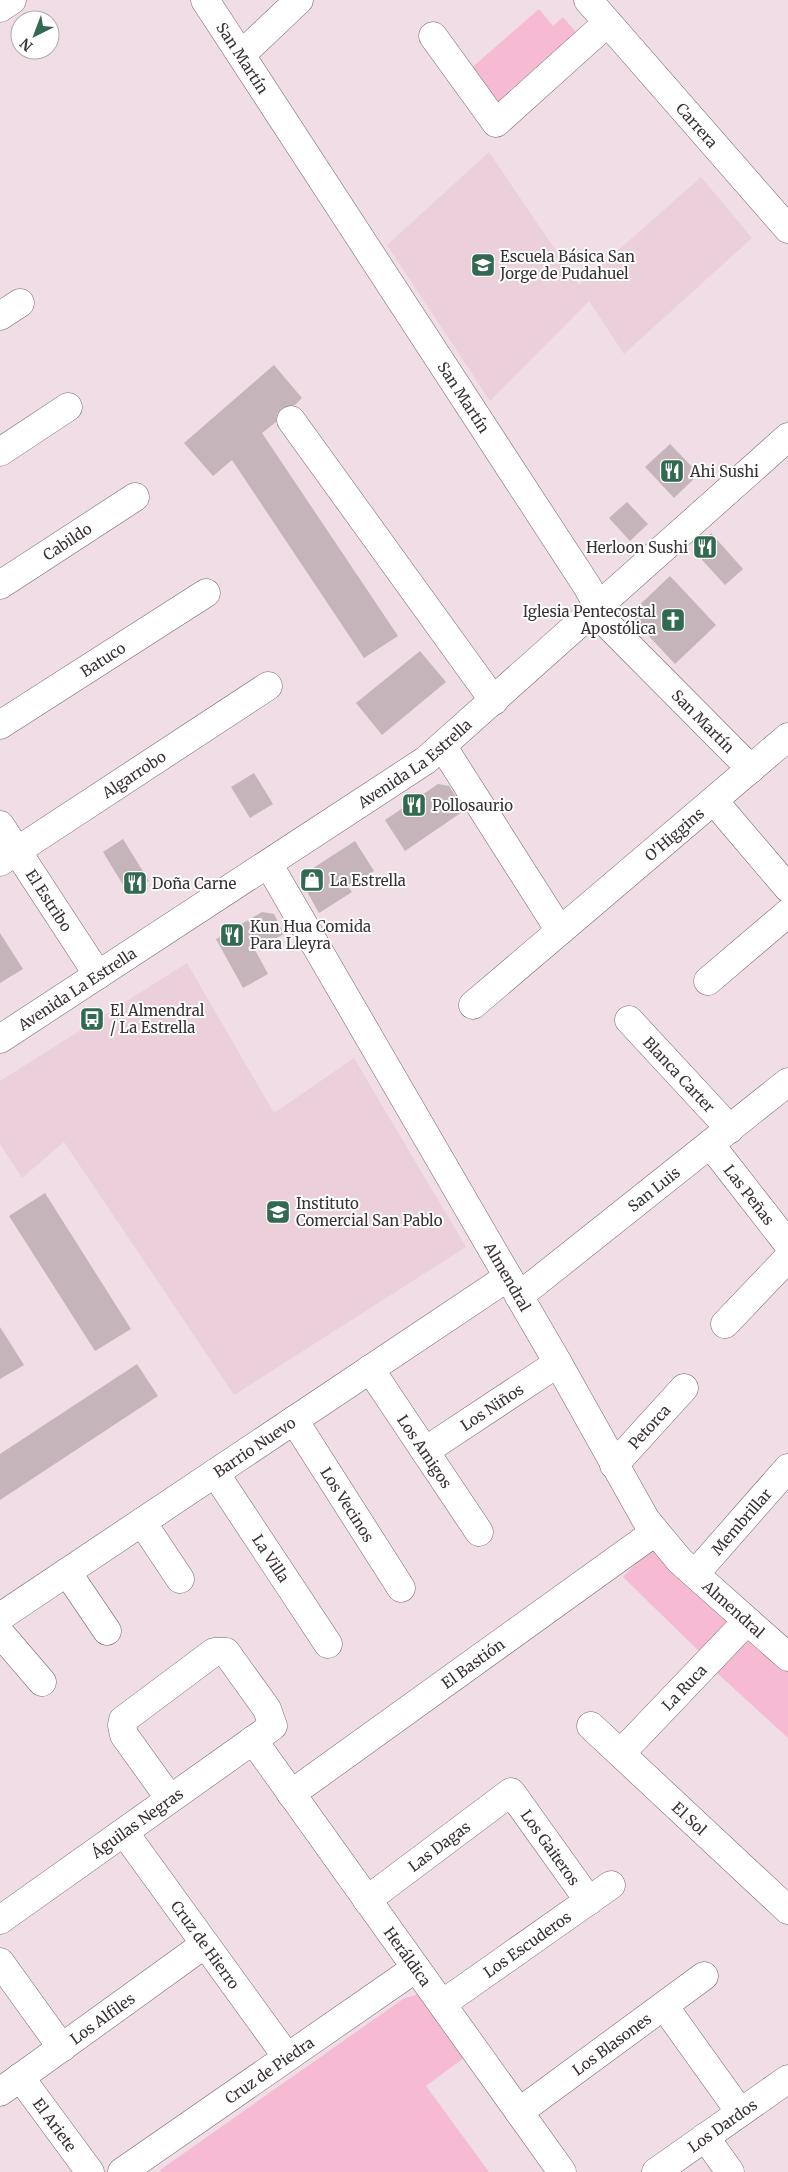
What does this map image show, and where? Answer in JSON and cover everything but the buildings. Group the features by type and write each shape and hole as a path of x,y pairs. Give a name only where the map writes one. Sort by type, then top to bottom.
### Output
{"street":[{"path":"0,8 12,0"},
{"name":"San Martín","path":"205,0 609,626 751,769"},
{"path":"241,55 299,0"},
{"name":"Carrera","path":"588,0 788,229"},
{"path":"433,36 496,123 607,22"},
{"path":"0,452 68,408"},
{"path":"290,420 494,701"},
{"name":"Avenida La Estrella","path":"0,1039 269,865 443,746 788,437"},
{"name":"Cabildo","path":"0,585 135,497"},
{"name":"Batuco","path":"0,725 206,593"},
{"name":"Algarrobo","path":"8,856 268,686"},
{"name":"O'Higgins","path":"474,1005 751,769 786,743"},
{"path":"443,746 560,931"},
{"path":"714,801 788,888"},
{"name":"El Estribo","path":"0,826 8,856 98,975"},
{"name":"Almendral","path":"269,865 514,1286 614,1465 655,1532 695,1574 788,1657"},
{"path":"708,981 788,913"},
{"name":"Blanca Carter","path":"629,1020 720,1137"},
{"name":"San Luis","path":"514,1286 720,1137 788,1082"},
{"name":"Las Peñas","path":"720,1137 788,1244"},
{"path":"725,1324 788,1258"},
{"name":"Barrio Nuevo","path":"0,1617 370,1369 514,1286"},
{"name":"Los Niños","path":"425,1451 558,1363"},
{"name":"Los Amigos","path":"370,1369 479,1532"},
{"name":"Petorca","path":"614,1465 684,1388"},
{"name":"Los Vecinos","path":"294,1420 401,1588"},
{"name":"Membrillar","path":"695,1574 788,1468"},
{"name":"La Villa","path":"215,1473 328,1644"},
{"path":"142,1522 180,1579"},
{"name":"El Bastión","path":"290,1794 655,1532"},
{"path":"67,1572 107,1631"},
{"name":"La Ruca","path":"621,1754 747,1621"},
{"path":"0,1633 42,1682"},
{"name":"Heráldica","path":"170,1799 124,1735 122,1725 127,1716 214,1652 222,1651 230,1655 267,1709 262,1733 290,1794 562,2172"},
{"name":"El Sol","path":"591,1726 788,1910"},
{"name":"Águilas Negras","path":"0,1920 262,1733"},
{"name":"Las Dagas","path":"367,1900 511,1792"},
{"name":"Los Gaiteros","path":"511,1792 589,1901"},
{"name":"Cruz de Hierro","path":"124,1832 287,2057"},
{"name":"Los Escuderos","path":"442,2004 612,1885"},
{"name":"Los Alfiles","path":"10,2085 205,1944"},
{"path":"0,1962 62,2048"},
{"name":"Cruz de Piedra","path":"136,2168 287,2057 416,1968"},
{"name":"Los Blasones","path":"519,2112 704,1976"},
{"path":"664,2006 740,2112"},
{"name":"Los Dardos","path":"656,2172 788,2078"},
{"name":"El Ariete","path":"10,2085 90,2172"},
{"path":"705,2138 730,2172"}],"shaded area":[{"path":"539,9 553,26 563,17 580,37 499,106 468,71"},
{"name":"Escuela Básica San Jorge de Pudahuel","path":"489,152 579,285 701,177 752,238 624,354 589,301 490,401 387,245"},
{"name":"Instituto Comercial San Pablo","path":"187,963 274,1113 354,1058 466,1247 234,1395 64,1142 22,1178 0,1144 0,1081"},
{"path":"652,1547 731,1624 702,1654 623,1577"},
{"path":"750,1637 788,1671 788,1738 716,1672"},
{"path":"418,1994 465,2057 426,2086 489,2172 161,2172 160,2170 403,1999"}],"place":[{"name":"Escuela Básica San Jorge de Pudahuel","path":"483,265"},
{"name":"Ahi Sushi","path":"672,471"},
{"name":"Herloon Sushi","path":"705,547"},
{"name":"Iglesia Pentecostal Apostólica","path":"673,620"},
{"name":"Pollosaurio","path":"414,805"},
{"name":"La Estrella","path":"312,880"},
{"name":"Doña Carne","path":"135,883"},
{"name":"Kun Hua Comida Para Lleyra","path":"232,935"},
{"name":"El Almendral / La Estrella","path":"92,1019"},
{"name":"Instituto Comercial San Pablo","path":"278,1212"}]}
